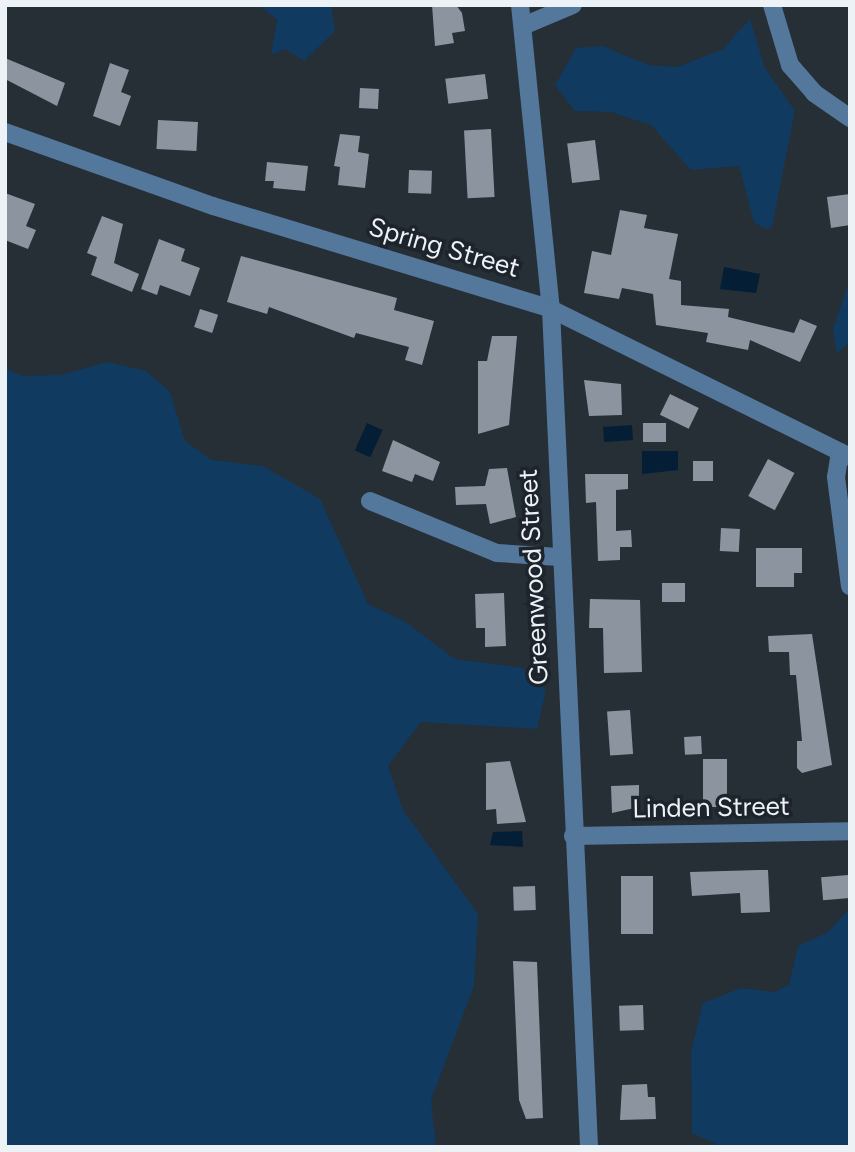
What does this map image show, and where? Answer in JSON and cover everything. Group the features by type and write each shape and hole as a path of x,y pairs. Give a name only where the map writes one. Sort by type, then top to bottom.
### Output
{"street":[{"name":"Greenwood Street","path":"520,5 551,309 559,557 589,1147"},
{"path":"523,26 573,5"},
{"path":"772,5 790,65 822,100 850,118"},
{"name":"Spring Street","path":"5,132 213,206 551,309 845,455"},
{"path":"845,455 836,477 850,586"},
{"path":"370,501 497,553 559,557"},
{"name":"Linden Street","path":"573,836 850,831"}],"shaded area":[{"path":"258,5 331,5 335,31 304,61 285,49 271,55 277,19"},
{"path":"750,19 765,68 795,111 772,227 765,229 754,222 739,166 691,170 651,125 611,112 575,111 555,85 576,48 603,46 648,65 676,67 722,50"},
{"path":"724,267 760,274 756,293 720,289"},
{"path":"850,279 850,342 837,353 833,329"},
{"path":"107,362 146,371 170,392 185,441 212,460 263,466 320,499 368,604 404,621 455,659 523,668 546,691 537,729 421,722 388,766 403,810 478,914 474,986 431,1100 436,1147 5,1147 5,368 22,376 61,375"},
{"path":"367,423 383,430 370,457 355,450"},
{"path":"632,425 633,440 604,442 603,427"},
{"path":"642,451 678,451 678,470 642,474"},
{"path":"522,831 523,847 490,845 493,832"},
{"path":"850,908 850,1147 722,1147 692,1133 691,1052 703,1003 741,988 774,992 789,985 798,946 828,932"}],"building":[{"path":"432,5 456,5 462,13 465,31 452,33 454,43 435,46"},
{"path":"5,58 65,83 57,106 5,79"},
{"path":"110,63 129,70 121,92 131,96 120,126 93,116"},
{"path":"485,74 488,99 448,104 445,79"},
{"path":"360,88 379,89 378,109 359,108"},
{"path":"158,120 198,122 196,151 156,149"},
{"path":"491,129 495,197 468,198 464,130"},
{"path":"340,134 360,136 358,152 369,154 365,188 338,185 340,167 334,166"},
{"path":"595,140 600,180 572,183 567,143"},
{"path":"267,162 308,166 305,191 273,188 274,181 265,181"},
{"path":"409,170 432,171 431,194 408,193"},
{"path":"5,193 35,204 26,226 36,230 28,249 5,240"},
{"path":"850,194 850,225 831,228 827,197"},
{"path":"620,210 647,215 644,228 678,234 669,279 681,281 681,305 729,309 728,317 794,333 800,319 817,326 800,362 750,340 748,350 706,342 708,333 656,325 653,294 622,288 619,299 584,293 592,251 611,255"},
{"path":"102,216 123,224 114,263 139,274 132,292 91,275 97,257 87,253"},
{"path":"159,239 185,249 181,261 200,268 190,296 160,285 157,295 141,289"},
{"path":"241,256 397,298 394,310 434,321 422,365 405,360 409,347 356,333 354,338 269,307 267,314 227,302"},
{"path":"200,309 218,315 212,333 194,327"},
{"path":"492,336 517,336 509,425 478,434 478,361 487,361"},
{"path":"584,380 621,384 622,415 589,416"},
{"path":"670,394 699,408 689,429 660,415"},
{"path":"643,423 666,423 666,442 643,442"},
{"path":"393,440 440,462 433,481 415,474 412,482 382,471"},
{"path":"768,459 794,473 775,510 748,496"},
{"path":"693,461 713,461 713,481 693,481"},
{"path":"507,468 516,517 490,524 486,504 456,505 455,487 485,486 489,469"},
{"path":"585,474 628,474 628,489 616,490 616,531 631,530 632,547 620,547 620,560 598,561 596,502 586,503"},
{"path":"721,528 740,529 739,552 720,551"},
{"path":"756,548 802,548 802,573 794,573 794,587 756,587"},
{"path":"662,583 685,583 685,602 662,602"},
{"path":"504,593 506,646 485,647 485,628 476,628 475,594"},
{"path":"590,599 640,600 642,672 604,673 603,628 589,628"},
{"path":"812,634 832,765 802,773 797,768 797,741 802,741 796,675 790,675 789,652 769,652 768,636"},
{"path":"630,710 633,754 610,755 607,712"},
{"path":"701,736 702,754 685,755 684,737"},
{"path":"703,759 727,759 727,807 703,807"},
{"path":"510,761 526,822 497,824 496,809 486,810 486,763"},
{"path":"639,785 639,807 612,813 611,786"},
{"path":"768,870 770,912 741,913 740,893 692,896 690,872"},
{"path":"848,875 850,898 823,900 821,877"},
{"path":"621,876 653,876 653,934 621,934"},
{"path":"535,886 536,910 514,911 513,887"},
{"path":"513,961 537,962 543,1118 526,1119 519,1100"},
{"path":"643,1005 644,1030 620,1031 619,1006"},
{"path":"647,1084 648,1097 655,1097 656,1119 620,1120 622,1085"}]}
